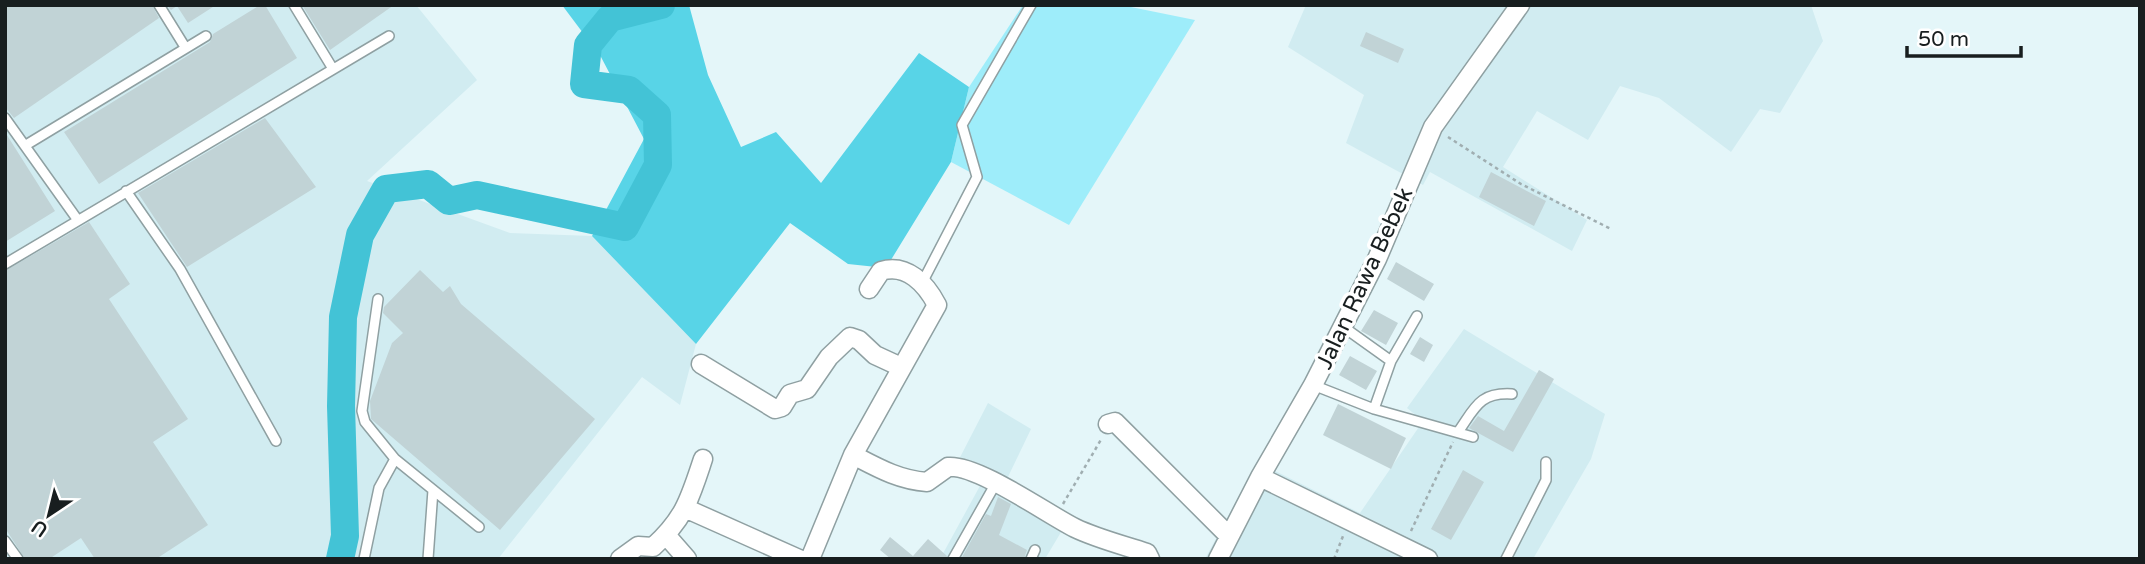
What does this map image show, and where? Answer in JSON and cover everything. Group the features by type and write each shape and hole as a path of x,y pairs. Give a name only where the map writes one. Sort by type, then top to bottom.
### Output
{"street":[{"name":"Jalan Rawa Bebek","path":"1218,559 1260,477 1313,385 1377,259 1433,127 1520,5"},
{"path":"687,509 813,556 853,455 937,306 922,283 903,269 890,268 881,271 869,289"},
{"path":"701,364 775,410 782,407 790,394 807,390 829,357 850,337 859,340 875,355 901,367"},
{"path":"1108,424 1115,422 1230,536"},
{"path":"853,455 895,476 913,481 927,482 953,466 996,483 1089,534 1147,553 1150,559"},
{"path":"620,559 638,546 653,547 666,535 687,509 703,459"},
{"path":"1260,477 1349,518 1428,559"},
{"path":"666,535 687,559"}],"lane":[{"path":"159,5 185,47"},
{"path":"294,5 333,69"},
{"path":"922,283 977,177 962,125 1031,5"},
{"path":"26,145 206,36"},
{"path":"5,264 76,219 389,36"},
{"path":"5,118 76,219"},
{"path":"125,191 180,270 276,441"},
{"path":"378,299 362,411 365,422 394,459 480,527"},
{"path":"1374,409 1391,361 1417,316"},
{"path":"1342,326 1391,361"},
{"path":"1313,385 1374,409 1473,437"},
{"path":"1458,432 1482,398 1488,394 1512,394"},
{"path":"364,559 379,488 394,459"},
{"path":"1506,559 1546,480 1546,462"},
{"path":"953,559 996,483"},
{"path":"428,559 433,490"},
{"path":"5,541 18,559"}],"path":[{"path":"1433,127 1521,184 1611,229"},
{"path":"1055,516 1094,456 1108,424"},
{"path":"1403,547 1458,432"},
{"path":"1334,559 1349,518"}],"shaded area":[{"path":"5,5 416,5 477,80 367,181 510,233 592,236 696,344 680,405 642,377 498,559 5,559"},
{"path":"562,5 689,5 708,75 741,147 776,132 821,183 919,53 969,87 951,162 886,268 848,264 790,223 696,344 592,236 644,139 601,57"},
{"path":"1023,5 1121,5 1195,20 1069,225 951,162 969,87"},
{"path":"1306,5 1811,5 1823,41 1780,113 1760,109 1731,152 1659,98 1620,86 1588,140 1537,111 1503,167 1587,220 1572,251 1430,172 1423,185 1346,143 1364,95 1288,47"},
{"path":"1464,329 1605,414 1591,459 1533,559 1205,559 1257,462 1360,513 1423,421 1407,408"},
{"path":"988,403 1031,429 1007,479 1031,491 1070,517 1045,559 940,559 981,484 954,469"}],"building":[{"path":"5,5 152,5 159,18 14,118 5,107"},
{"path":"167,5 216,5 188,23 177,6 171,10"},
{"path":"260,5 265,5 297,58 99,184 64,132 210,42 213,34"},
{"path":"302,5 394,5 330,50"},
{"path":"1366,32 1404,49 1398,63 1360,46"},
{"path":"265,118 316,187 187,267 138,193"},
{"path":"5,132 55,211 5,242"},
{"path":"1491,172 1546,201 1534,226 1479,197"},
{"path":"89,222 130,284 109,299 188,419 153,442 208,525 156,559 95,559 81,538 49,559 25,559 5,528 5,271"},
{"path":"1396,262 1434,284 1424,301 1387,279"},
{"path":"420,270 443,292 450,286 461,304 595,419 500,530 371,419 370,401 392,343 403,333 383,313 384,307"},
{"path":"1374,310 1398,323 1386,345 1361,331"},
{"path":"1420,337 1433,345 1424,362 1410,354"},
{"path":"1350,356 1377,371 1366,390 1339,375"},
{"path":"1539,370 1554,379 1513,452 1469,428 1478,416 1504,431"},
{"path":"1338,404 1406,438 1391,469 1323,435"},
{"path":"1463,470 1484,482 1451,540 1431,529"},
{"path":"998,497 1011,504 999,535 1027,550 1024,559 961,559 986,514 991,516"},
{"path":"890,537 913,556 928,539 947,556 946,559 891,559 880,550"}],"waterway":[{"path":"340,559 345,536 341,406 343,317 360,235 386,189 428,184 449,201 477,195 625,227 658,165 657,115 629,90 584,84 588,45 610,18 661,5"}]}
